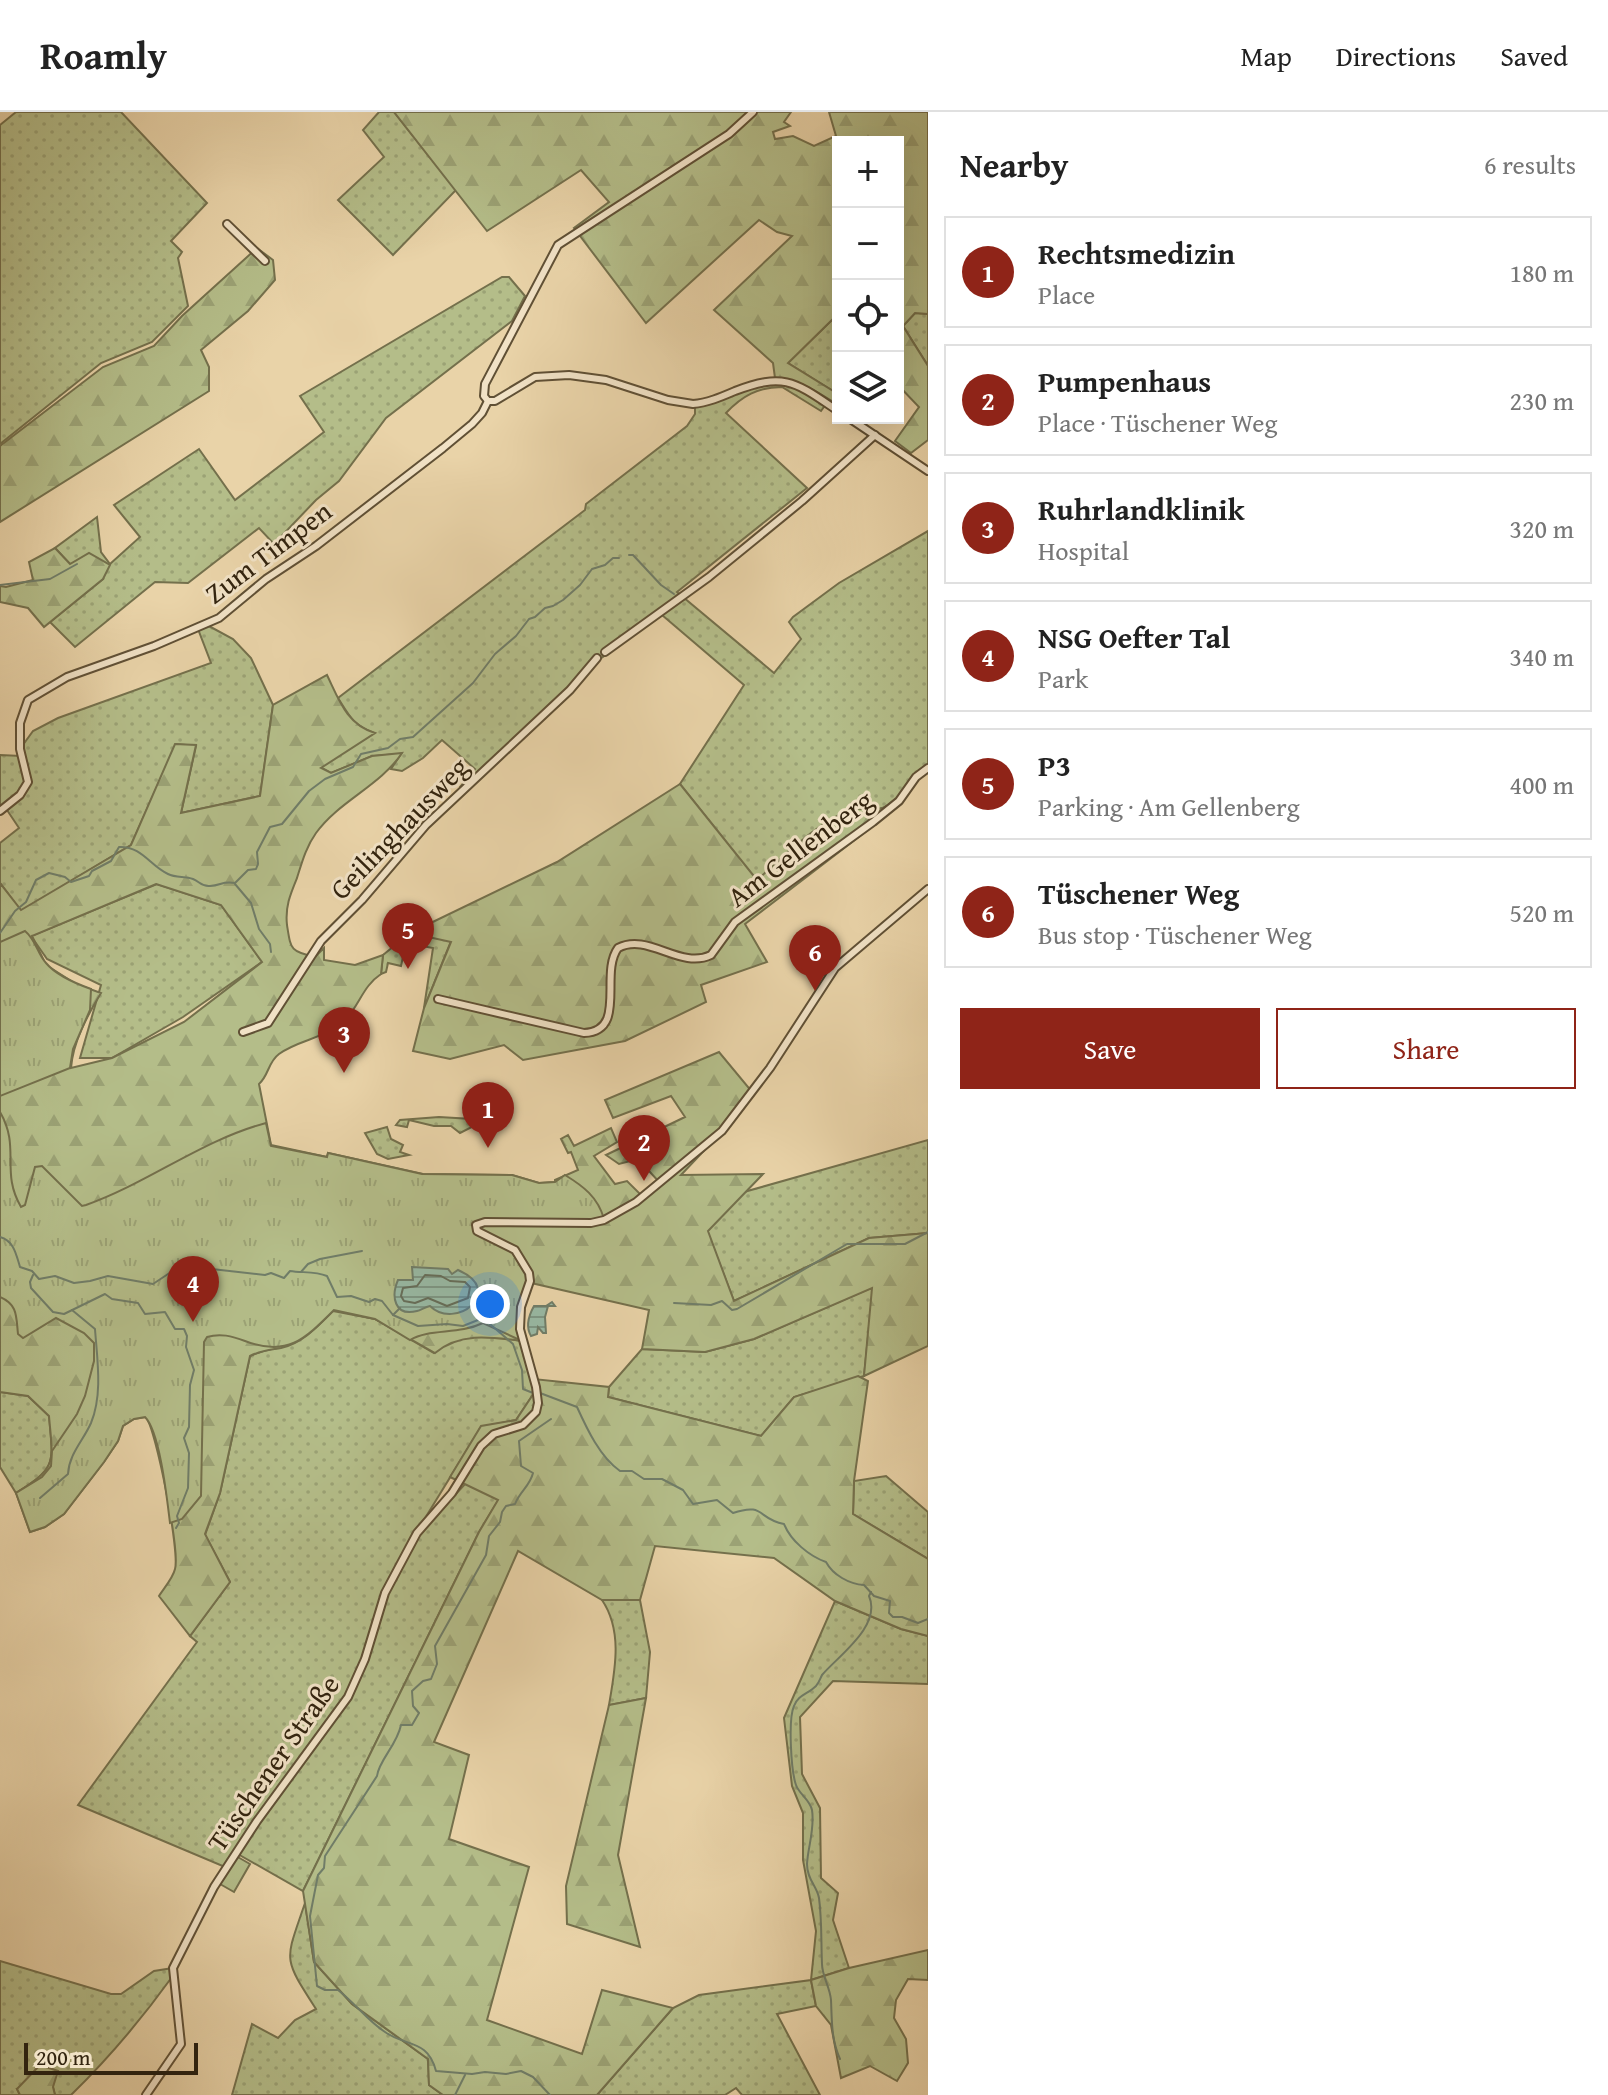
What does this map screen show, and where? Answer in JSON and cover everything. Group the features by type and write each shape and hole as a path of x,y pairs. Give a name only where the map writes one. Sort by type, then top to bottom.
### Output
{"street":[{"path":"753,112 729,134 558,245 485,384 484,396 488,401 495,401 533,378 542,376 586,376 693,404 760,382 780,380 798,385 832,407"},
{"path":"227,224 265,261"},
{"name":"Zum Timpen","path":"0,811 20,795 28,782 20,749 20,723 28,700 67,677 154,646 219,618 266,579 316,546 443,448 482,413 488,401"},
{"path":"858,424 928,471"},
{"path":"605,652 709,577 802,501 875,435"},
{"name":"Geilinghausweg","path":"243,1032 268,1023 321,941 362,900 435,815 570,690 597,658"},
{"name":"Am Gellenberg","path":"438,999 584,1033 597,1032 607,1023 610,1013 611,962 618,948 629,944 642,945 692,960 711,955 735,922 873,822 899,801 916,777 928,768"},
{"name":"Tüschener Straße","path":"146,2095 181,2044 173,1968 214,1887 257,1821 353,1689 385,1593 417,1533 452,1493 481,1446 494,1434 530,1420 538,1403 520,1329 521,1307 530,1281 529,1273 515,1250 477,1231 477,1224 591,1223 616,1214 651,1191 722,1131 770,1068 835,968 928,889"}],"green space":[{"path":"16,112 121,112 207,203 171,241 182,252 178,258 188,306 152,342 101,363 0,444 0,125"},
{"path":"379,112 394,112 456,190 393,255 338,200 384,157 363,130"},
{"path":"394,112 791,112 784,122 790,126 773,132 775,139 793,136 814,146 832,138 832,320 788,363 832,390 832,401 801,384 775,378 773,363 714,310 792,236 777,232 759,220 646,323 574,228 609,202 581,170 487,231"},
{"path":"829,112 928,112 928,314 915,313 904,325 904,136 836,136"},
{"path":"257,248 273,260 275,280 248,311 201,350 209,367 209,391 0,522 0,446 103,367 154,346 182,316"},
{"path":"502,277 509,277 525,296 512,321 386,418 339,481 274,544 259,528 188,583 155,582 75,647 50,622 103,579 70,564 55,548 97,517 101,552 110,564 140,537 114,505 199,449 235,500 324,432 300,396"},
{"path":"915,313 928,314 928,366 904,328"},
{"path":"832,320 832,390 788,363"},
{"path":"904,328 928,366 928,440 911,453 895,441 919,407 904,391"},
{"path":"786,382 826,404 821,411 782,387 773,387 751,394 726,413 807,488 677,592 774,673 801,639 789,622 793,617 839,583 928,531 928,766 898,799 881,809 865,808 809,835 757,881 680,784 744,685 662,615 593,664 460,795 460,787 475,769 442,740 423,758 402,771 391,769 401,754 372,756 331,773 320,767 374,733 353,720 338,698 585,510 586,504 687,426 695,414 695,407 761,383"},
{"path":"55,548 70,564 89,553 110,565 103,579 44,627 28,608 0,602 0,586 33,580 29,562"},
{"path":"207,625 233,639 251,658 273,705 260,796 181,813 196,746 176,744 131,845 21,911 0,883 0,843 19,828 5,807 0,810 0,755 21,756 20,749 33,731 58,718 211,663 198,629"},
{"path":"327,675 351,718 375,733 321,768 331,773 372,756 402,753 383,775 336,812 316,833 290,896 287,925 291,945 296,951 315,957 324,948 324,960 355,965 383,955 381,974 370,984 346,1019 331,1030 279,1054 259,1084 271,1145 327,1157 328,1153 423,1174 512,1175 539,1183 555,1182 578,1170 571,1152 568,1153 561,1139 568,1135 574,1146 611,1128 617,1142 594,1156 615,1184 627,1181 644,1198 661,1184 638,1159 619,1164 606,1155 685,1117 671,1096 613,1118 605,1100 719,1052 753,1093 730,1123 681,1175 763,1174 708,1231 734,1301 869,1238 928,1233 928,1346 864,1376 872,1288 754,1339 705,1352 642,1349 649,1310 531,1283 522,1311 522,1341 465,1339 435,1353 375,1319 333,1311 296,1342 250,1356 220,1493 205,1534 230,1582 190,1636 159,1596 174,1572 176,1558 161,1466 146,1417 134,1419 123,1426 118,1441 104,1462 64,1514 45,1527 30,1532 16,1493 46,1470 50,1462 51,1444 49,1416 28,1396 0,1392 0,883 21,910 131,845 175,744 196,745 181,813 260,796 273,705","holes":["156,884 221,905 262,962 184,1022 112,1058 71,1068 78,1039 101,993 76,984 46,965 32,936"]},
{"path":"680,784 757,880 826,822 851,810 889,806 898,799 873,826 745,924 767,962 701,985 706,1002 625,1041 523,1060 504,1045 450,1059 413,1051 424,1008 451,942 410,933 557,862"},
{"path":"157,884 221,905 262,962 183,1017 112,1058 80,1058 101,985 47,959 31,936"},
{"path":"25,931 50,967 67,979 91,989 90,1010 73,1049 70,1068 0,1096 0,942"},
{"path":"410,933 451,941 424,1008 433,948 406,943 401,966 388,963 386,972 381,974 383,955"},
{"path":"0,1112 9,1137 12,1182 21,1207 25,1205 35,1167 42,1166 82,1206 109,1196 220,1140 266,1123 271,1146 327,1157 328,1153 422,1174 512,1175 539,1183 555,1182 565,1175 589,1193 604,1219 591,1222 485,1222 474,1227 513,1249 527,1275 529,1292 522,1311 522,1341 483,1323 410,1340 375,1319 334,1310 304,1337 284,1346 260,1345 226,1336 207,1337 204,1342 201,1496 182,1519 170,1523 159,1451 145,1417 123,1426 118,1441 104,1462 64,1514 45,1527 30,1532 16,1493 42,1477 51,1466 52,1451 77,1414 85,1396 94,1361 94,1343 84,1333 56,1318 23,1338 18,1334 13,1307 0,1297"},
{"path":"439,1117 472,1119 472,1127 460,1133 451,1126 434,1126 409,1120 407,1127 396,1125 400,1120"},
{"path":"387,1127 391,1139 403,1145 400,1152 409,1155 388,1159 377,1154 365,1133"},
{"path":"928,1140 928,1233 869,1238 734,1301 707,1231 744,1192"},
{"path":"873,1287 864,1376 794,1397 761,1436 608,1397 609,1387 642,1349 705,1352 754,1339"},
{"path":"333,1310 375,1319 434,1353 455,1337 479,1334 522,1341 534,1393 516,1420 481,1427 400,1559 356,1681 225,1867 78,1805 197,1642 190,1636 230,1582 205,1535 220,1493 250,1356 289,1345 316,1327"},
{"path":"858,1376 868,1381 854,1481 853,1514 928,1559 928,1636 901,1629 835,1601 774,1558 655,1546 640,1600 602,1600 518,1551 434,1742 469,1755 449,1839 529,1867 487,2020 582,2054 602,1990 673,2008 597,2095 443,2095 429,2085 428,2059 352,2004 314,1962 303,1891 479,1532 498,1500 450,1477 481,1426 516,1420 534,1393 534,1379 609,1387 608,1397 761,1436 794,1397"},
{"path":"0,1392 28,1396 49,1416 50,1462 39,1477 16,1493 0,1467"},
{"path":"886,1476 928,1512 928,1559 853,1514 854,1481"},
{"path":"466,1483 499,1499 479,1532 303,1891 236,1853 358,1682 387,1594 418,1535"},
{"path":"602,1600 640,1600 650,1652 646,1698 609,1705 616,1651 613,1625"},
{"path":"835,1601 901,1629 928,1636 928,1684 833,1681 800,1717 802,1774 820,1808 821,1878 838,1893 833,1920 849,1968 811,1980 816,1931 803,1860 803,1813 792,1786 784,1718"},
{"path":"646,1698 618,1855 640,1947 567,1924 566,1886 609,1705"},
{"path":"236,1856 250,1864 234,1892 220,1884"},
{"path":"305,1903 314,1962 352,2004 428,2059 429,2085 443,2095 232,2095 252,2024 278,2038 295,2020 316,2009 297,1978 290,1958"},
{"path":"928,1950 928,1980 908,1979 896,2000 894,2018 906,2039 908,2063 897,2081 870,2066 841,2078 831,2025 816,2006 811,1980"},
{"path":"0,1961 111,1994 121,1994 154,1971 173,1968 172,1977 136,2023 71,2095 55,2095 53,2087 17,2089 20,2095 0,2095"},
{"path":"811,1980 816,2006 777,2014 820,2095 742,2095 736,2088 725,2095 597,2095 673,2008 699,1995"},
{"path":"40,2065 58,2071 53,2087 55,2095 20,2095 17,2089"}],"water":[{"path":"412,1267 448,1269 452,1274 458,1270 472,1279 478,1288 477,1297 472,1305 452,1314 430,1306 417,1311 403,1311 396,1304 396,1286 398,1280 413,1280"},
{"path":"552,1302 555,1306 548,1306 545,1317 546,1333 538,1327 537,1334 531,1336 528,1321 534,1306 546,1306"}],"waterway":[{"path":"629,555 633,555 661,585 674,594"},
{"path":"0,933 15,911 26,902 36,880 49,873 71,882 89,876 92,871 111,861 119,847 140,853 162,871 193,879 203,885 235,883 248,870 256,869 257,852 270,827 282,824 309,791 325,779 353,767 361,754 388,748 400,739 413,737 473,683 495,654 516,636 529,619 563,600 592,569 619,558"},
{"path":"0,585 50,579 77,564"},
{"path":"235,884 251,903 259,929 270,944 271,952"},
{"path":"674,1303 711,1305 722,1301 732,1310 737,1309 847,1244 905,1244 928,1232"},
{"path":"0,1237 11,1245 20,1267 32,1271 39,1279 55,1276 74,1283 108,1276 153,1284 171,1272 194,1267 265,1275 271,1273 284,1278 290,1271 313,1273 327,1276 337,1297 382,1301 393,1315 418,1326 463,1326 483,1318 513,1344 522,1370 523,1389 533,1393"},
{"path":"301,1272 308,1264 320,1259 362,1251"},
{"path":"33,1275 31,1288 53,1312 64,1314 105,1294 112,1299 138,1303 145,1314 165,1312 175,1329 184,1329 194,1370 190,1385 189,1427 184,1438 189,1453 188,1488 177,1516 179,1523 176,1528"},
{"path":"393,1315 400,1308"},
{"path":"40,1498 68,1474 74,1454 95,1412 98,1376 95,1329 72,1310"},
{"path":"540,1393 577,1407 600,1450 620,1471 632,1471 644,1479 662,1479 683,1490 693,1504 717,1500 733,1513 756,1510 784,1524 801,1547 826,1562 837,1575 864,1585 874,1596 890,1601 889,1613 893,1617 918,1623 928,1619"},
{"path":"550,2095 533,2077 521,2071 506,2074 436,2071 422,2049 385,2032 338,1990 325,1990 317,1986 310,1916 325,1856 377,1776 401,1725 412,1725 419,1713 413,1706 412,1691 423,1681 431,1679 437,1664 435,1646 486,1555 489,1536 500,1522 506,1506 515,1504 532,1478 533,1473 521,1466 519,1441 551,1419"},
{"path":"840,2059 833,2037 830,1995 822,1968 819,1898 807,1870 812,1810 794,1778 791,1722 798,1699 816,1686 822,1675 864,1629 869,1618 871,1592"},
{"path":"455,2095 465,2075"}],"place":[{"name":"P3","path":"408,969"},
{"name":"Tüschener Weg","path":"815,991"},
{"name":"Ruhrlandklinik","path":"344,1073"},
{"name":"Rechtsmedizin","path":"488,1148"},
{"name":"Pumpenhaus","path":"644,1181"},
{"name":"NSG Oefter Tal","path":"193,1322"}]}
